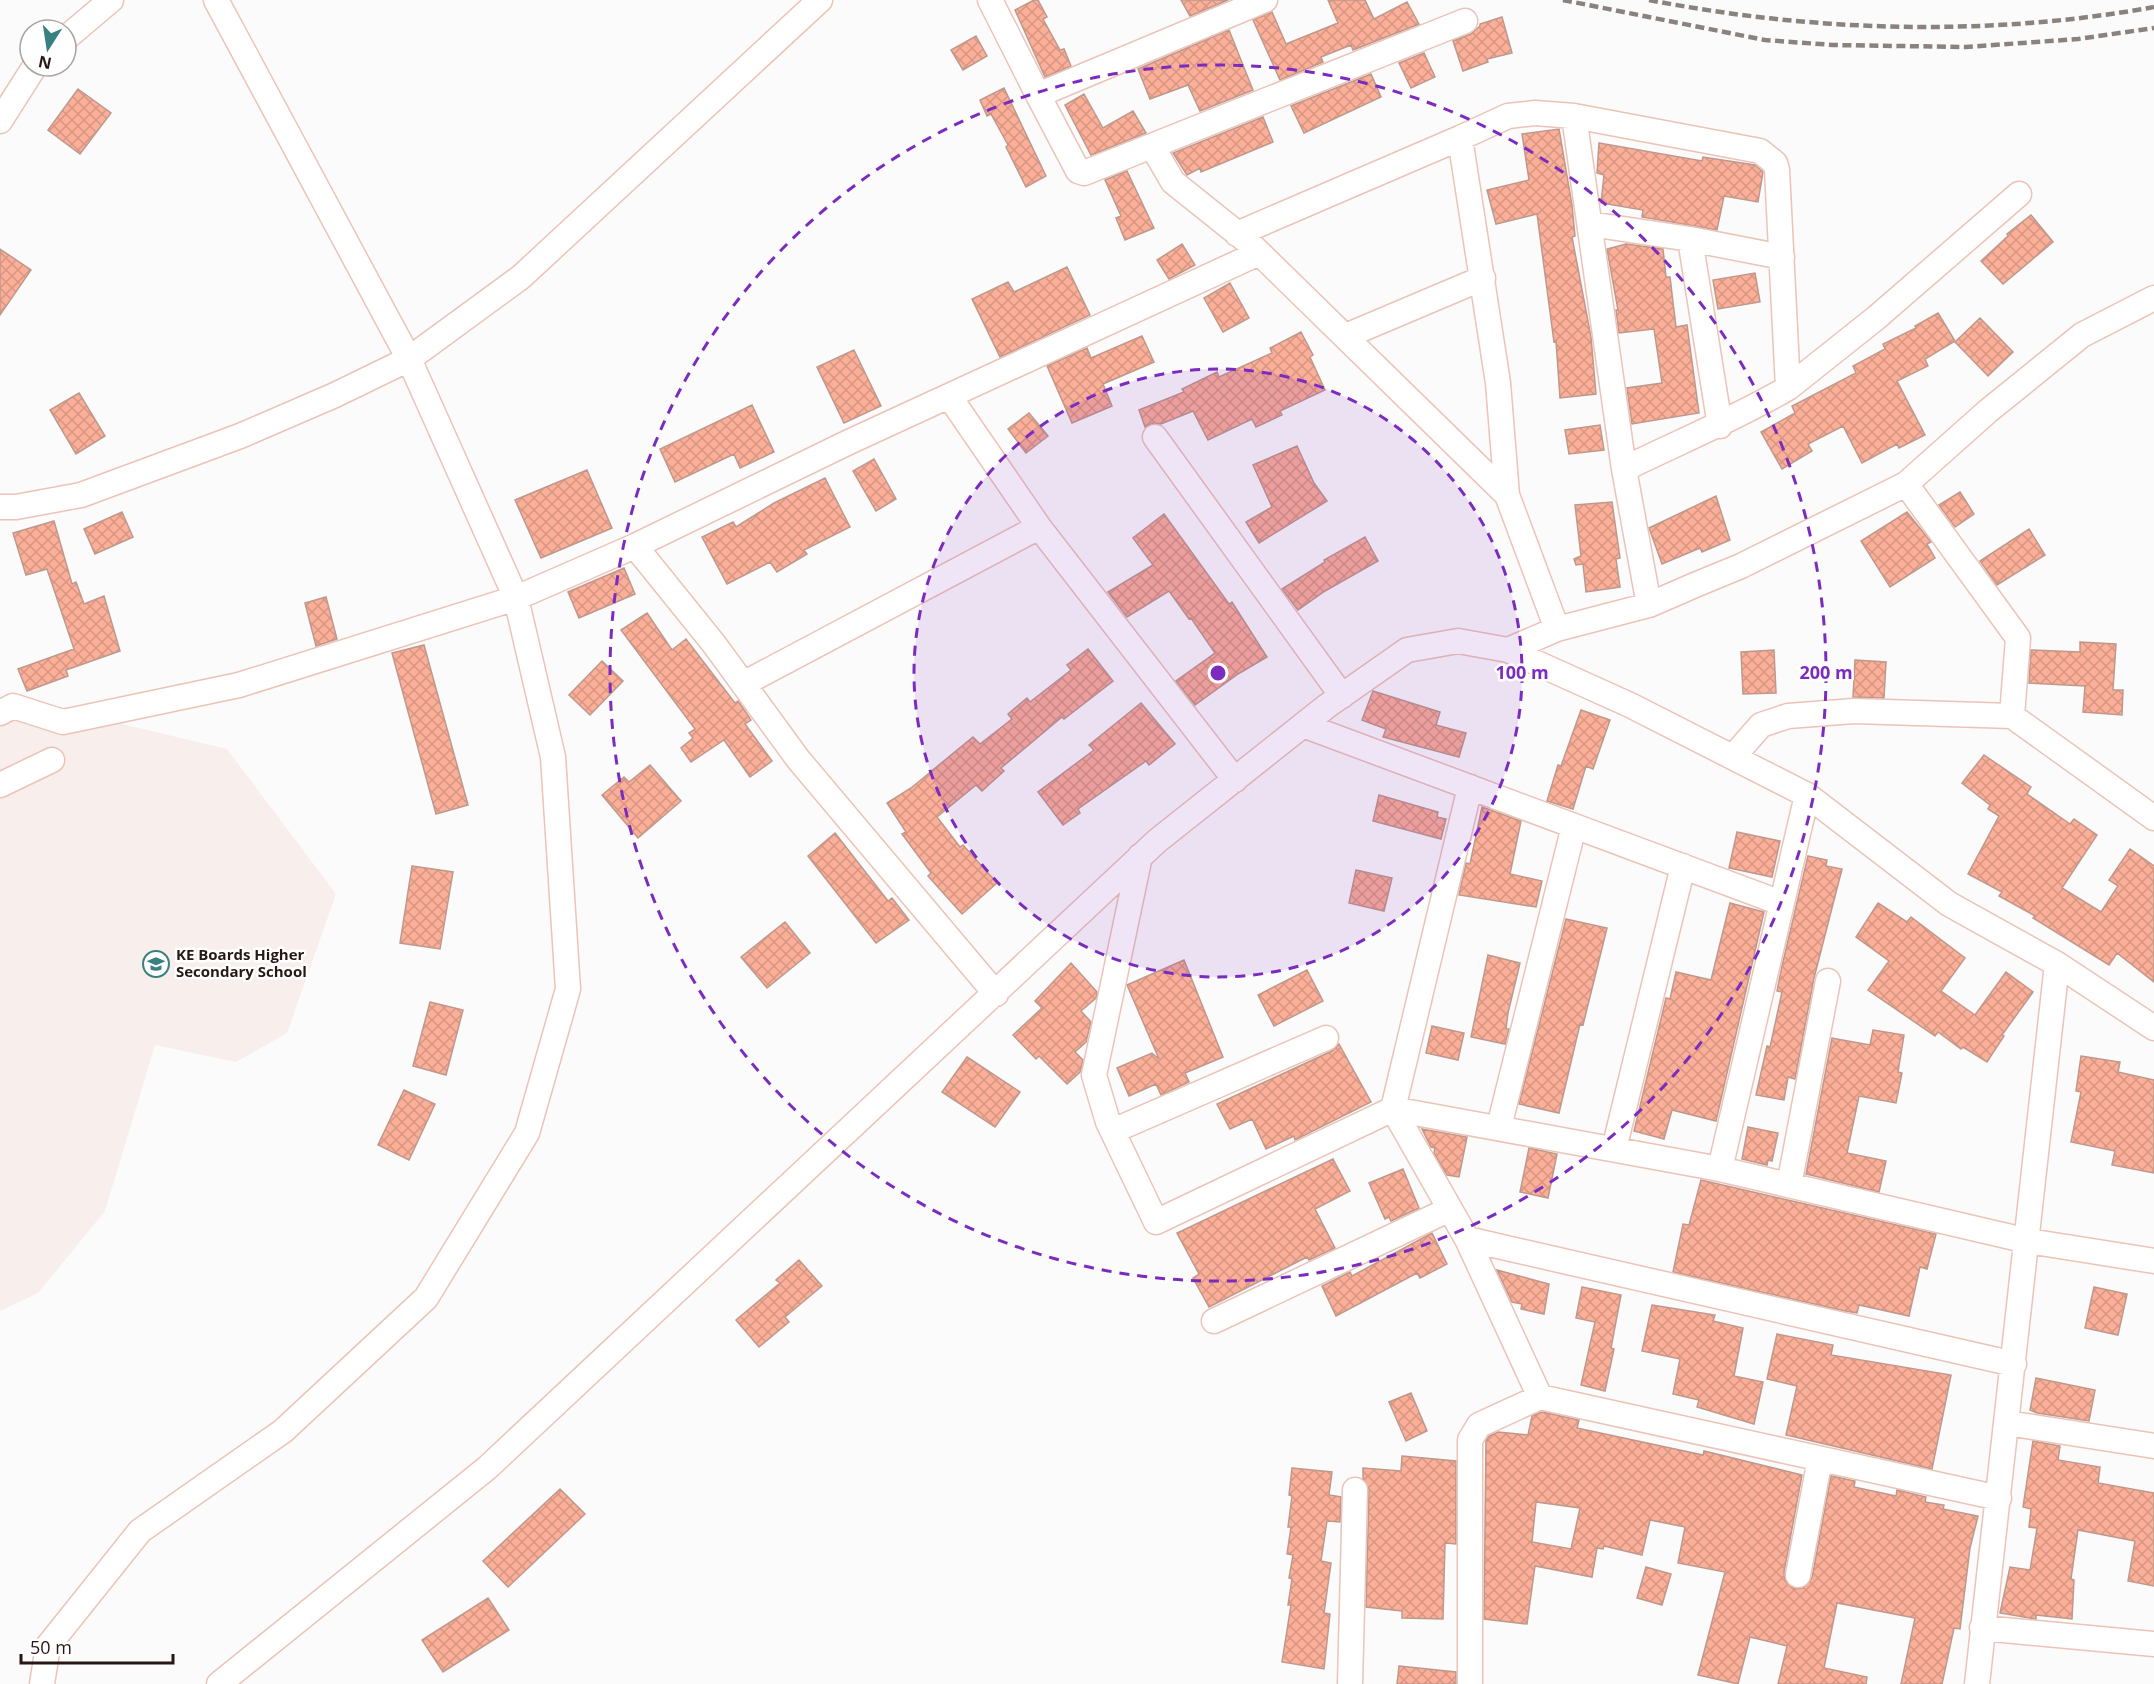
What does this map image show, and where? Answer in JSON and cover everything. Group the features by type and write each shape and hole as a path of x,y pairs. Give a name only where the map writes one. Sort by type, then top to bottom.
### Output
{"street":[{"path":"78,28 111,0"},
{"path":"42,1684 48,1646 141,1531 283,1431 426,1298 527,1133 568,989 553,757 516,597 408,359 216,0"},
{"path":"0,507 16,507 81,495 240,436 335,395 408,359 521,277 820,0"},
{"path":"990,0 1080,173 1465,21"},
{"path":"1038,95 1265,0"},
{"path":"0,121 27,78"},
{"path":"1237,234 1508,116 1535,113 1574,116 1760,151 1768,155 1777,170 1788,388"},
{"path":"1574,116 1624,470 1649,605"},
{"path":"1460,138 1498,383 1507,495 1557,629"},
{"path":"1152,146 1173,182 1259,254 1346,336 1507,495"},
{"path":"1624,470 1673,445 1720,426 1788,388 1876,318 2019,194"},
{"path":"1590,224 1690,239 1782,257"},
{"path":"1690,239 1720,426"},
{"path":"0,712 13,706 63,722 239,685 516,597 634,546 949,396 1259,254"},
{"path":"1346,336 1483,278"},
{"path":"1508,650 1557,629 1649,605 1742,566 1906,484 1988,411 2082,335 2154,298"},
{"path":"949,396 1039,527 1235,780"},
{"path":"1155,437 1342,696"},
{"path":"1906,484 2018,638 2012,716"},
{"path":"743,684 1039,527"},
{"path":"634,546 743,684 798,759 996,994"},
{"path":"219,1684 487,1468 996,994 1140,856 1303,725 1407,650 1458,641 1508,650 1630,705 1733,757 1807,795 1949,904 2057,964 2154,1028"},
{"path":"1733,757 1761,725 1788,716 1854,711 2012,716 2154,818"},
{"path":"1303,725 1781,903"},
{"path":"0,785 52,760"},
{"path":"1470,787 1393,1109 1467,1239 1540,1397"},
{"path":"1720,1169 1807,795"},
{"path":"1499,1127 1574,826"},
{"path":"1140,856 1094,1075 1113,1131 1156,1222 1393,1109 1720,1169 2028,1241 2154,1261"},
{"path":"1614,1149 1683,866"},
{"path":"1977,1684 2057,964"},
{"path":"1789,1185 1828,981"},
{"path":"1113,1131 1326,1038"},
{"path":"1214,1321 1450,1209"},
{"path":"1467,1239 2014,1364"},
{"path":"1470,1684 1470,1440 1479,1425 1540,1397 1999,1498"},
{"path":"2007,1423 2154,1446"},
{"path":"1798,1575 1820,1459"},
{"path":"1350,1684 1355,1490"},
{"path":"1982,1628 2154,1644"}],"shaded area":[{"name":"KE Boards Higher Secondary School","path":"25,701 227,749 336,894 287,1033 236,1062 155,1045 105,1211 38,1293 0,1311 0,711"}],"building":[{"path":"1038,0 1047,17 1043,19 1060,50 1064,49 1071,66 1045,77 1015,10"},
{"path":"1181,0 1228,0 1190,16"},
{"path":"1328,0 1365,0 1374,19 1407,2 1419,24 1353,50 1351,45 1321,57 1323,62 1280,80 1253,20 1272,12 1286,44 1338,23"},
{"path":"1502,17 1512,53 1487,59 1488,62 1463,71 1453,41 1471,34 1480,24"},
{"path":"1229,30 1253,90 1200,111 1188,85 1150,99 1138,69"},
{"path":"976,36 987,56 963,70 951,50"},
{"path":"1424,53 1435,77 1411,88 1399,63"},
{"path":"1371,74 1381,97 1304,133 1291,106"},
{"path":"1004,88 1046,176 1026,187 1006,147 1008,145 991,114 987,116 980,100"},
{"path":"78,89 111,113 80,154 48,130"},
{"path":"1084,94 1103,128 1133,111 1146,133 1091,155 1065,105"},
{"path":"1263,117 1273,142 1201,172 1200,168 1187,175 1173,153"},
{"path":"1559,129 1572,205 1575,236 1572,237 1591,337 1596,394 1560,398 1556,341 1554,342 1537,214 1496,224 1487,190 1529,180 1522,134"},
{"path":"1599,143 1702,161 1703,157 1755,165 1763,172 1758,202 1724,196 1717,230 1642,217 1643,210 1601,203 1604,175 1597,173"},
{"path":"1127,171 1154,228 1125,240 1116,218 1121,216 1105,180"},
{"path":"2031,215 2053,242 2003,284 1981,261 2008,236 2007,234"},
{"path":"1182,244 1195,265 1169,279 1157,260"},
{"path":"1626,244 1663,249 1666,277 1670,277 1676,327 1687,325 1699,413 1632,424 1627,388 1662,383 1654,329 1619,333 1616,310 1618,310 1607,249"},
{"path":"0,249 31,270 0,315"},
{"path":"1067,267 1090,315 1000,357 972,299 1008,282 1014,292"},
{"path":"1755,273 1760,302 1718,309 1713,280"},
{"path":"1230,283 1249,318 1223,332 1204,298"},
{"path":"1938,313 1955,341 1925,359 1928,366 1897,381 1925,435 1899,448 1897,444 1862,463 1843,426 1808,444 1812,451 1782,469 1761,432 1795,413 1792,406 1856,373 1853,366 1885,349 1883,344 1916,328 1915,326"},
{"path":"1980,318 2013,352 1988,376 1955,342"},
{"path":"1301,332 1313,355 1310,357 1325,390 1280,411 1282,415 1256,427 1252,419 1208,440 1193,411 1161,424 1153,423 1145,427 1139,410 1184,392 1182,389 1217,372 1219,377 1272,353 1270,348"},
{"path":"1142,336 1154,362 1103,384 1112,406 1072,423 1047,366 1087,348 1091,358"},
{"path":"854,350 881,406 844,423 817,367"},
{"path":"79,393 105,436 76,454 50,410"},
{"path":"752,405 774,452 740,468 734,454 675,482 660,449"},
{"path":"1029,413 1048,436 1026,453 1008,429"},
{"path":"1600,425 1604,450 1569,454 1565,430"},
{"path":"1297,446 1314,483 1327,501 1259,543 1246,522 1272,507 1253,465"},
{"path":"874,459 896,499 876,511 853,471"},
{"path":"587,470 612,528 541,558 515,500"},
{"path":"825,478 850,527 804,550 807,554 777,572 770,562 727,584 702,537 733,522 736,527 774,503"},
{"path":"1960,492 1974,514 1955,527 1939,505"},
{"path":"1716,496 1730,540 1702,552 1700,548 1662,564 1649,528"},
{"path":"1612,502 1620,558 1616,559 1620,587 1586,592 1583,564 1576,565 1574,559 1581,556 1575,505"},
{"path":"122,512 133,537 95,554 84,529"},
{"path":"1907,512 1931,542 1927,544 1935,558 1890,587 1861,541"},
{"path":"1164,514 1229,604 1232,602 1267,657 1238,674 1195,705 1176,681 1215,653 1191,618 1189,619 1169,591 1127,617 1108,592 1153,565 1133,538"},
{"path":"54,521 72,584 76,582 84,604 104,596 120,651 66,670 68,676 27,691 18,669 74,649 47,569 26,575 13,533"},
{"path":"2029,529 2045,555 1997,585 1980,561"},
{"path":"1365,537 1378,561 1325,591 1298,610 1282,589 1325,562 1324,560"},
{"path":"624,568 635,594 579,618 568,592"},
{"path":"326,597 337,639 316,646 305,603"},
{"path":"647,613 672,650 686,639 735,703 738,701 743,708 751,720 745,724 772,761 750,777 724,740 691,762 681,748 693,738 689,733 695,729 621,630"},
{"path":"2080,642 2116,644 2113,690 2123,690 2122,715 2083,712 2085,686 2029,683 2031,650 2080,652"},
{"path":"424,645 468,805 436,814 392,653"},
{"path":"1088,649 1113,681 1064,719 1062,717 1001,768 1004,771 982,791 976,785 937,817 960,847 963,845 997,883 962,914 928,876 931,873 902,834 906,832 887,803 911,788 973,737 980,744 1012,719 1008,714 1027,698 1030,702 1071,670 1067,665"},
{"path":"1774,650 1776,693 1743,694 1741,652"},
{"path":"1855,660 1886,662 1884,698 1853,697"},
{"path":"602,661 623,681 590,715 569,695"},
{"path":"1373,691 1440,712 1436,725 1466,733 1459,757 1383,737 1386,729 1362,720"},
{"path":"1141,703 1175,744 1149,765 1146,761 1078,809 1080,813 1063,825 1038,792 1094,750 1089,745"},
{"path":"1581,710 1610,720 1593,769 1586,766 1573,809 1547,801 1558,765 1561,766"},
{"path":"1984,755 2031,787 2027,794 2070,824 2074,819 2097,835 2062,888 2101,912 2118,886 2109,880 2130,849 2154,866 2154,982 2117,953 2109,965 2033,918 2035,916 1999,896 2002,892 1968,874 1999,816 1988,809 1990,805 1962,783"},
{"path":"650,765 681,801 638,838 602,795 624,777 629,782"},
{"path":"1379,795 1438,812 1437,817 1446,819 1441,839 1373,821"},
{"path":"1482,807 1521,821 1510,874 1542,881 1536,907 1459,895 1466,863 1470,864"},
{"path":"1737,832 1780,841 1772,877 1729,868"},
{"path":"835,833 888,901 892,898 909,920 876,943 808,856"},
{"path":"1808,856 1827,860 1826,866 1842,869 1814,978 1795,1079 1788,1077 1784,1100 1756,1095 1767,1046 1770,1047 1777,1015 1782,992 1777,991"},
{"path":"412,866 453,872 440,949 400,943"},
{"path":"1356,870 1392,878 1384,911 1349,903"},
{"path":"1730,903 1764,912 1716,1121 1672,1110 1664,1139 1634,1131 1666,998 1670,999 1676,972 1711,980"},
{"path":"1878,903 1907,922 1911,917 1965,958 1941,991 1975,1015 2006,972 2033,992 2002,1035 2004,1036 1987,1062 1963,1047 1961,1049 1938,1032 1935,1036 1868,990 1889,961 1856,937"},
{"path":"1566,919 1607,928 1583,1025 1580,1024 1559,1113 1519,1104"},
{"path":"785,922 810,953 767,988 741,957"},
{"path":"1488,955 1520,963 1508,1013 1506,1029 1509,1029 1505,1044 1471,1037"},
{"path":"1184,960 1223,1057 1185,1073 1189,1082 1161,1095 1156,1084 1129,1096 1117,1068 1152,1053 1159,1059 1127,985"},
{"path":"1071,963 1097,992 1096,998 1081,1011 1091,1022 1086,1042 1075,1052 1083,1060 1080,1072 1067,1084 1039,1056 1036,1059 1013,1035 1042,1008 1035,1001"},
{"path":"1307,970 1323,1001 1274,1026 1258,995"},
{"path":"430,1002 463,1010 446,1075 413,1066"},
{"path":"1432,1026 1464,1033 1458,1060 1426,1053"},
{"path":"1873,1030 1904,1035 1898,1072 1902,1073 1896,1103 1859,1096 1847,1153 1886,1161 1879,1192 1806,1174 1832,1038 1870,1045"},
{"path":"1339,1044 1371,1102 1295,1140 1294,1136 1266,1149 1252,1119 1230,1129 1217,1104 1332,1051"},
{"path":"2081,1056 2120,1062 2118,1072 2154,1080 2154,1173 2112,1165 2115,1151 2071,1142 2081,1092 2076,1091"},
{"path":"967,1057 1020,1092 995,1127 942,1092"},
{"path":"404,1090 435,1104 409,1160 378,1145"},
{"path":"1748,1127 1778,1133 1772,1161 1768,1160 1767,1165 1742,1159"},
{"path":"1422,1129 1467,1137 1459,1177 1447,1175 1434,1153 1435,1148 1431,1147"},
{"path":"1529,1148 1557,1154 1548,1198 1520,1192"},
{"path":"1333,1159 1350,1191 1315,1209 1335,1248 1309,1260 1307,1257 1209,1307 1193,1278 1199,1274 1177,1233"},
{"path":"1403,1169 1419,1208 1391,1221 1389,1217 1385,1219 1369,1183"},
{"path":"1701,1180 1936,1234 1927,1269 1920,1267 1909,1316 1859,1305 1857,1313 1845,1311 1673,1272 1683,1224 1689,1225"},
{"path":"1432,1233 1447,1264 1420,1278 1417,1273 1336,1316 1322,1286 1350,1272 1352,1276"},
{"path":"799,1260 822,1286 785,1317 789,1322 759,1347 736,1320 780,1283 776,1280"},
{"path":"1497,1270 1549,1284 1544,1314 1521,1309 1522,1304 1512,1302"},
{"path":"1582,1287 1621,1295 1611,1348 1614,1349 1605,1391 1581,1385 1595,1322 1576,1318"},
{"path":"2094,1287 2127,1294 2118,1335 2085,1328"},
{"path":"1652,1305 1715,1315 1713,1321 1743,1328 1734,1376 1763,1382 1754,1424 1697,1407 1699,1400 1673,1394 1680,1359 1642,1351"},
{"path":"1777,1334 1833,1345 1831,1355 1951,1375 1932,1469 1786,1435 1797,1386 1767,1379"},
{"path":"2036,1378 2095,1390 2089,1421 2030,1410"},
{"path":"1411,1393 1427,1431 1406,1441 1389,1402"},
{"path":"1542,1412 1579,1420 1577,1428 1703,1455 1704,1451 1802,1475 1784,1572 1785,1580 1795,1589 1803,1588 1812,1578 1831,1476 1855,1481 1854,1487 1896,1496 1897,1490 1926,1497 1925,1502 1944,1505 1943,1509 1978,1516 1970,1548 1960,1629 1954,1628 1942,1684 1901,1684 1915,1618 1837,1603 1824,1668 1867,1677 1866,1684 1778,1684 1787,1646 1750,1637 1738,1684 1698,1675 1725,1572 1678,1563 1685,1527 1650,1520 1642,1555 1604,1546 1603,1549 1597,1548 1592,1577 1535,1566 1527,1624 1484,1619 1486,1441 1489,1436 1498,1432 1528,1435 1532,1416","holes":["1536,1502 1580,1508 1571,1549 1532,1542"]},
{"path":"2033,1441 2060,1446 2058,1460 2100,1467 2098,1483 2154,1493 2154,1586 2128,1581 2135,1541 2078,1530 2071,1579 2074,1580 2072,1619 2036,1615 2036,1619 2000,1613 2010,1567 2030,1570 2037,1528 2029,1527 2031,1509 2023,1507"},
{"path":"1402,1456 1456,1461 1456,1544 1445,1543 1443,1619 1402,1618 1402,1611 1366,1607 1369,1490 1363,1478 1363,1468 1401,1471"},
{"path":"1292,1468 1332,1472 1329,1495 1341,1497 1340,1522 1327,1521 1321,1561 1331,1563 1324,1613 1330,1614 1324,1669 1282,1662 1291,1605 1288,1605 1292,1579 1289,1578 1293,1555 1287,1554 1291,1527 1288,1527 1292,1496 1289,1495"},
{"path":"560,1489 585,1514 508,1587 483,1561"},
{"path":"1646,1567 1671,1574 1662,1605 1637,1598"},
{"path":"488,1598 509,1630 443,1672 422,1640"},
{"path":"1399,1666 1456,1672 1456,1684 1397,1684"}],"railway":[{"path":"1563,0 1765,40 1833,45 1966,47 2078,39 2154,28"},
{"path":"1649,0 1775,19 1901,27 2028,23 2091,17 2154,7"}],"place":[{"name":"KE Boards Higher Secondary School","path":"156,964"}]}
